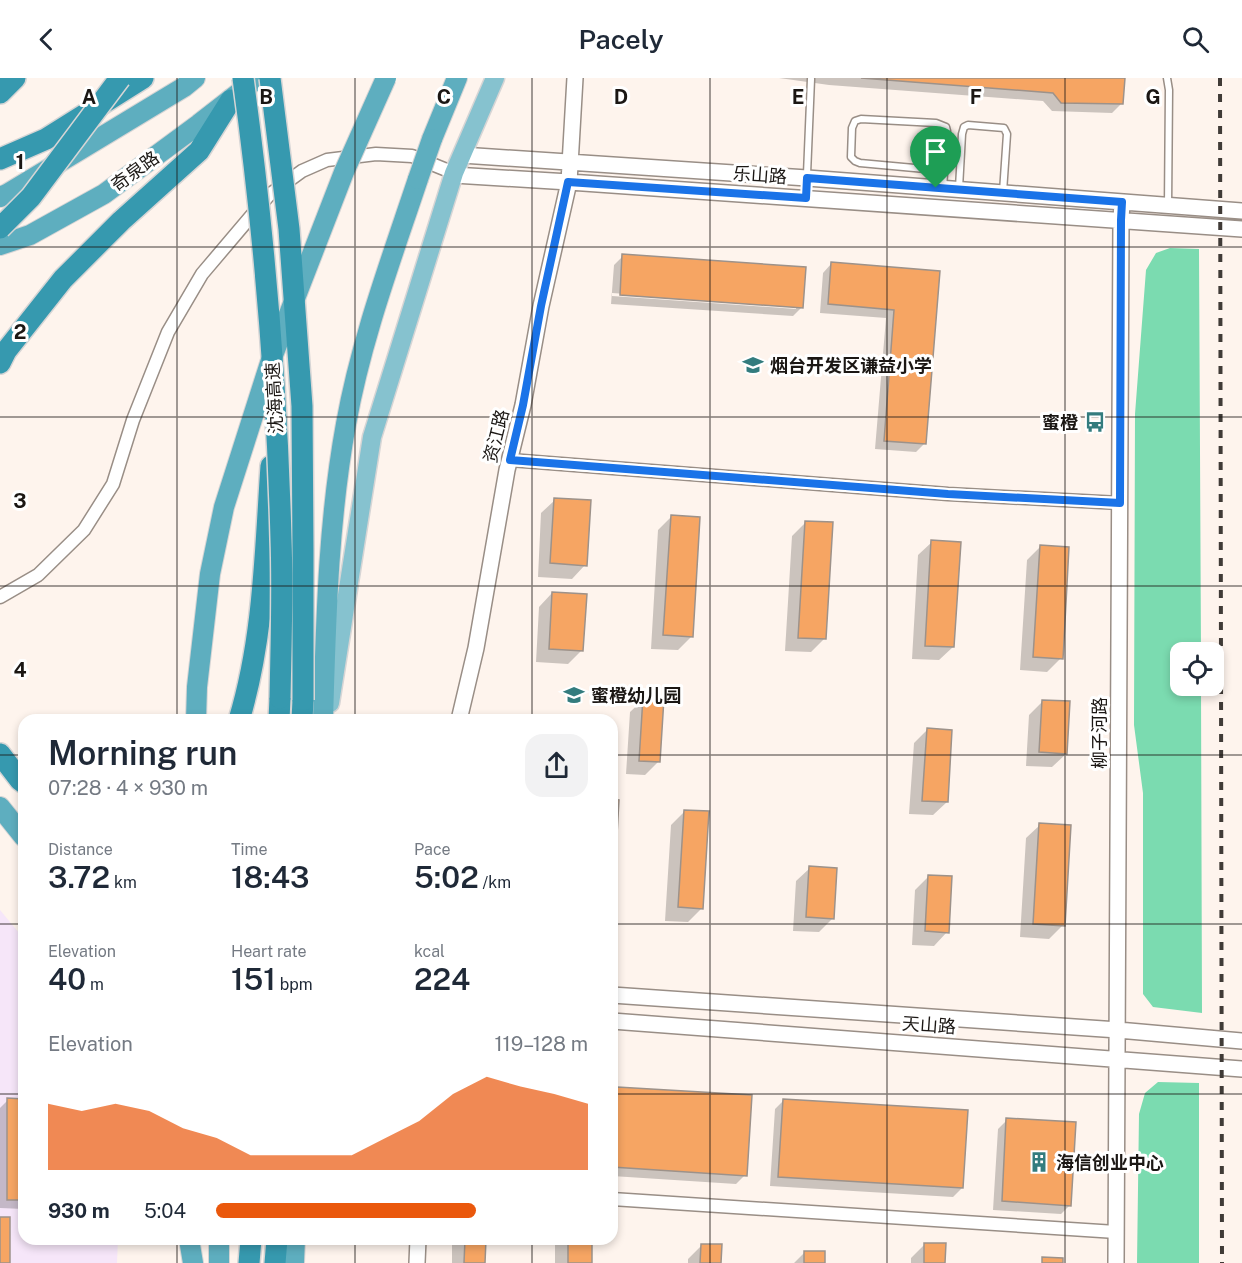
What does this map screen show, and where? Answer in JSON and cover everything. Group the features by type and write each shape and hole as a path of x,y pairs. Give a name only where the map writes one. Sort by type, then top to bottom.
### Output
{"highway":[{"path":"0,93 15,78"},
{"path":"0,228 31,197 120,78"},
{"path":"0,159 46,139 143,78"},
{"path":"0,196 8,194 184,87 195,78"},
{"name":"沈海高速","path":"243,78 256,172 275,405 281,541 279,714"},
{"name":"奇泉路","path":"0,245 30,235 104,194 258,78"},
{"name":"沈海高速","path":"270,78 289,229 302,406 302,710"},
{"path":"196,714 197,687 210,574 224,507 270,363 344,172 386,78"},
{"path":"325,714 328,587 334,503 346,423 368,331 432,139 457,78"},
{"path":"0,363 6,351 63,279 121,221 199,151 231,100"},
{"path":"240,714 256,648 275,405"},
{"path":"0,754 18,777"},
{"path":"0,807 18,830"},
{"path":"190,1245 193,1263"},
{"path":"219,1245 219,1263"},
{"path":"249,1263 250,1245"},
{"path":"275,1263 276,1245"},
{"path":"294,1263 295,1245"}],"main road":[{"path":"326,714 372,437 454,174 495,78"}],"street":[{"name":"资江路","path":"460,714 476,648 510,460 568,182 575,78"},
{"path":"0,597 38,575 84,530 113,484 133,420 168,332 202,274 269,195 302,171 327,160 376,154 412,156 454,174"},
{"name":"乐山路","path":"462,155 1242,211"},
{"name":"乐山路","path":"454,174 1242,229"},
{"name":"柳子河路","path":"1116,1263 1122,202"},
{"path":"510,460 948,494 1120,503"},
{"name":"天山路","path":"618,995 1118,1030 1242,1041"},
{"name":"天山路","path":"618,1021 1242,1069"},
{"path":"618,1199 1116,1232"},
{"path":"417,1263 418,1245"}],"lane":[{"path":"1167,78 1169,90 1168,206"},
{"path":"806,198 811,79"},
{"path":"861,119 936,123 945,126 947,131 946,189 934,170 860,164 855,161 851,157 852,128 855,121 861,119"},
{"path":"946,189 964,128 968,125 997,127 1004,128 1007,134 1003,193"}],"shaded area":[{"path":"0,910 18,932 18,1245 118,1245 117,1263 0,1263"}],"green space":[{"path":"1170,248 1199,249 1201,642 1170,642 1170,696 1201,696 1202,1013 1153,1007 1143,994 1143,793 1134,725 1135,414 1146,270 1156,253"},
{"path":"1158,1082 1199,1083 1199,1263 1137,1263 1139,1114 1145,1093"}],"building":[{"path":"861,78 1125,78 1123,104 1061,103 1053,93"},
{"path":"622,254 806,267 803,308 620,295"},
{"path":"831,262 940,271 926,444 884,441 894,310 828,304"},
{"path":"554,498 591,500 587,566 550,563"},
{"path":"671,515 700,517 693,637 663,635"},
{"path":"805,521 833,522 826,639 798,638"},
{"path":"931,540 961,542 954,647 925,646"},
{"path":"1040,545 1069,547 1063,659 1033,657"},
{"path":"552,592 587,594 583,651 549,649"},
{"path":"643,697 664,698 660,762 639,761"},
{"path":"1042,700 1070,701 1067,754 1039,752"},
{"path":"927,728 952,730 948,802 922,801"},
{"path":"684,810 709,811 703,909 678,907"},
{"path":"1039,823 1071,825 1065,926 1033,924"},
{"path":"809,866 837,868 834,919 806,917"},
{"path":"928,875 952,876 949,933 925,931"},
{"path":"618,1087 752,1095 747,1176 618,1167"},
{"path":"7,1098 18,1099 18,1200 7,1200"},
{"path":"783,1099 968,1110 963,1188 778,1177"},
{"name":"海信创业中心","path":"1006,1118 1076,1122 1071,1206 1002,1201"},
{"path":"0,1217 10,1217 10,1263 0,1263"},
{"path":"924,1243 946,1243 945,1263 924,1263"},
{"path":"701,1244 722,1244 721,1263 700,1263"},
{"path":"465,1245 486,1245 485,1263 464,1263"},
{"path":"568,1245 592,1245 592,1263 568,1263"},
{"path":"804,1251 825,1251 825,1263 804,1263"},
{"path":"1042,1257 1063,1258 1063,1263 1042,1263"}],"railway":[{"path":"1220,78 1222,1263"}],"place":[{"name":"烟台开发区谦益小学","path":"753,365"},
{"name":"蜜橙","path":"1095,422"},
{"name":"蜜橙幼儿园","path":"574,695"},
{"name":"海信创业中心","path":"1039,1162"}],"route":[{"path":"807,178 936,188 1122,202 1120,503 948,494 510,460 568,182 806,198 807,178"}]}
